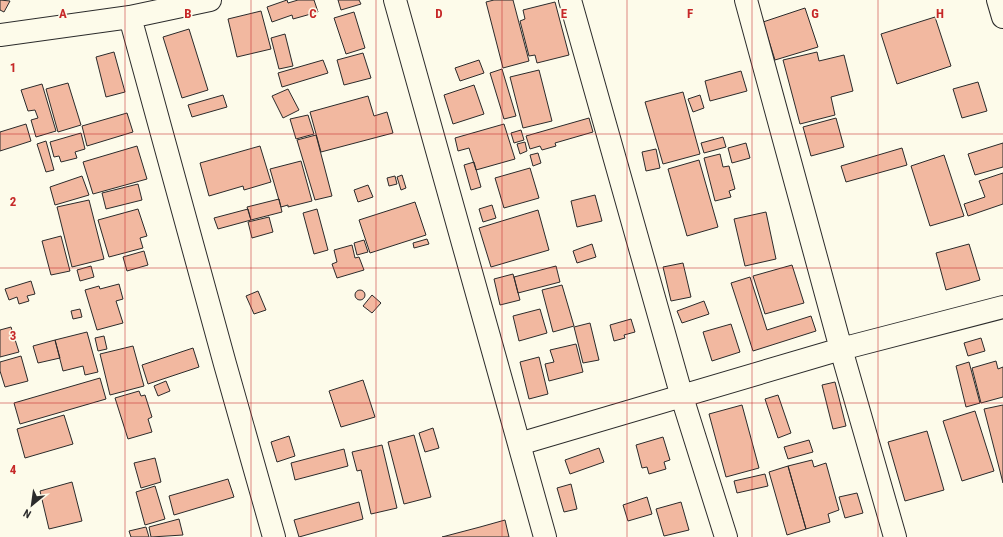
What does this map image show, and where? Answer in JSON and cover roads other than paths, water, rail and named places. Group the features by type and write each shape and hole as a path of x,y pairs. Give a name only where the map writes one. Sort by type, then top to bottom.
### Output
{"street":[{"path":"0,35 130,17 210,0"},
{"path":"395,0 545,537"},
{"path":"570,0 682,397 726,537"},
{"path":"746,0 841,349 895,537"},
{"path":"998,0 1003,17"},
{"path":"130,17 224,364 274,537"},
{"path":"519,444 841,349 1003,307"}]}
